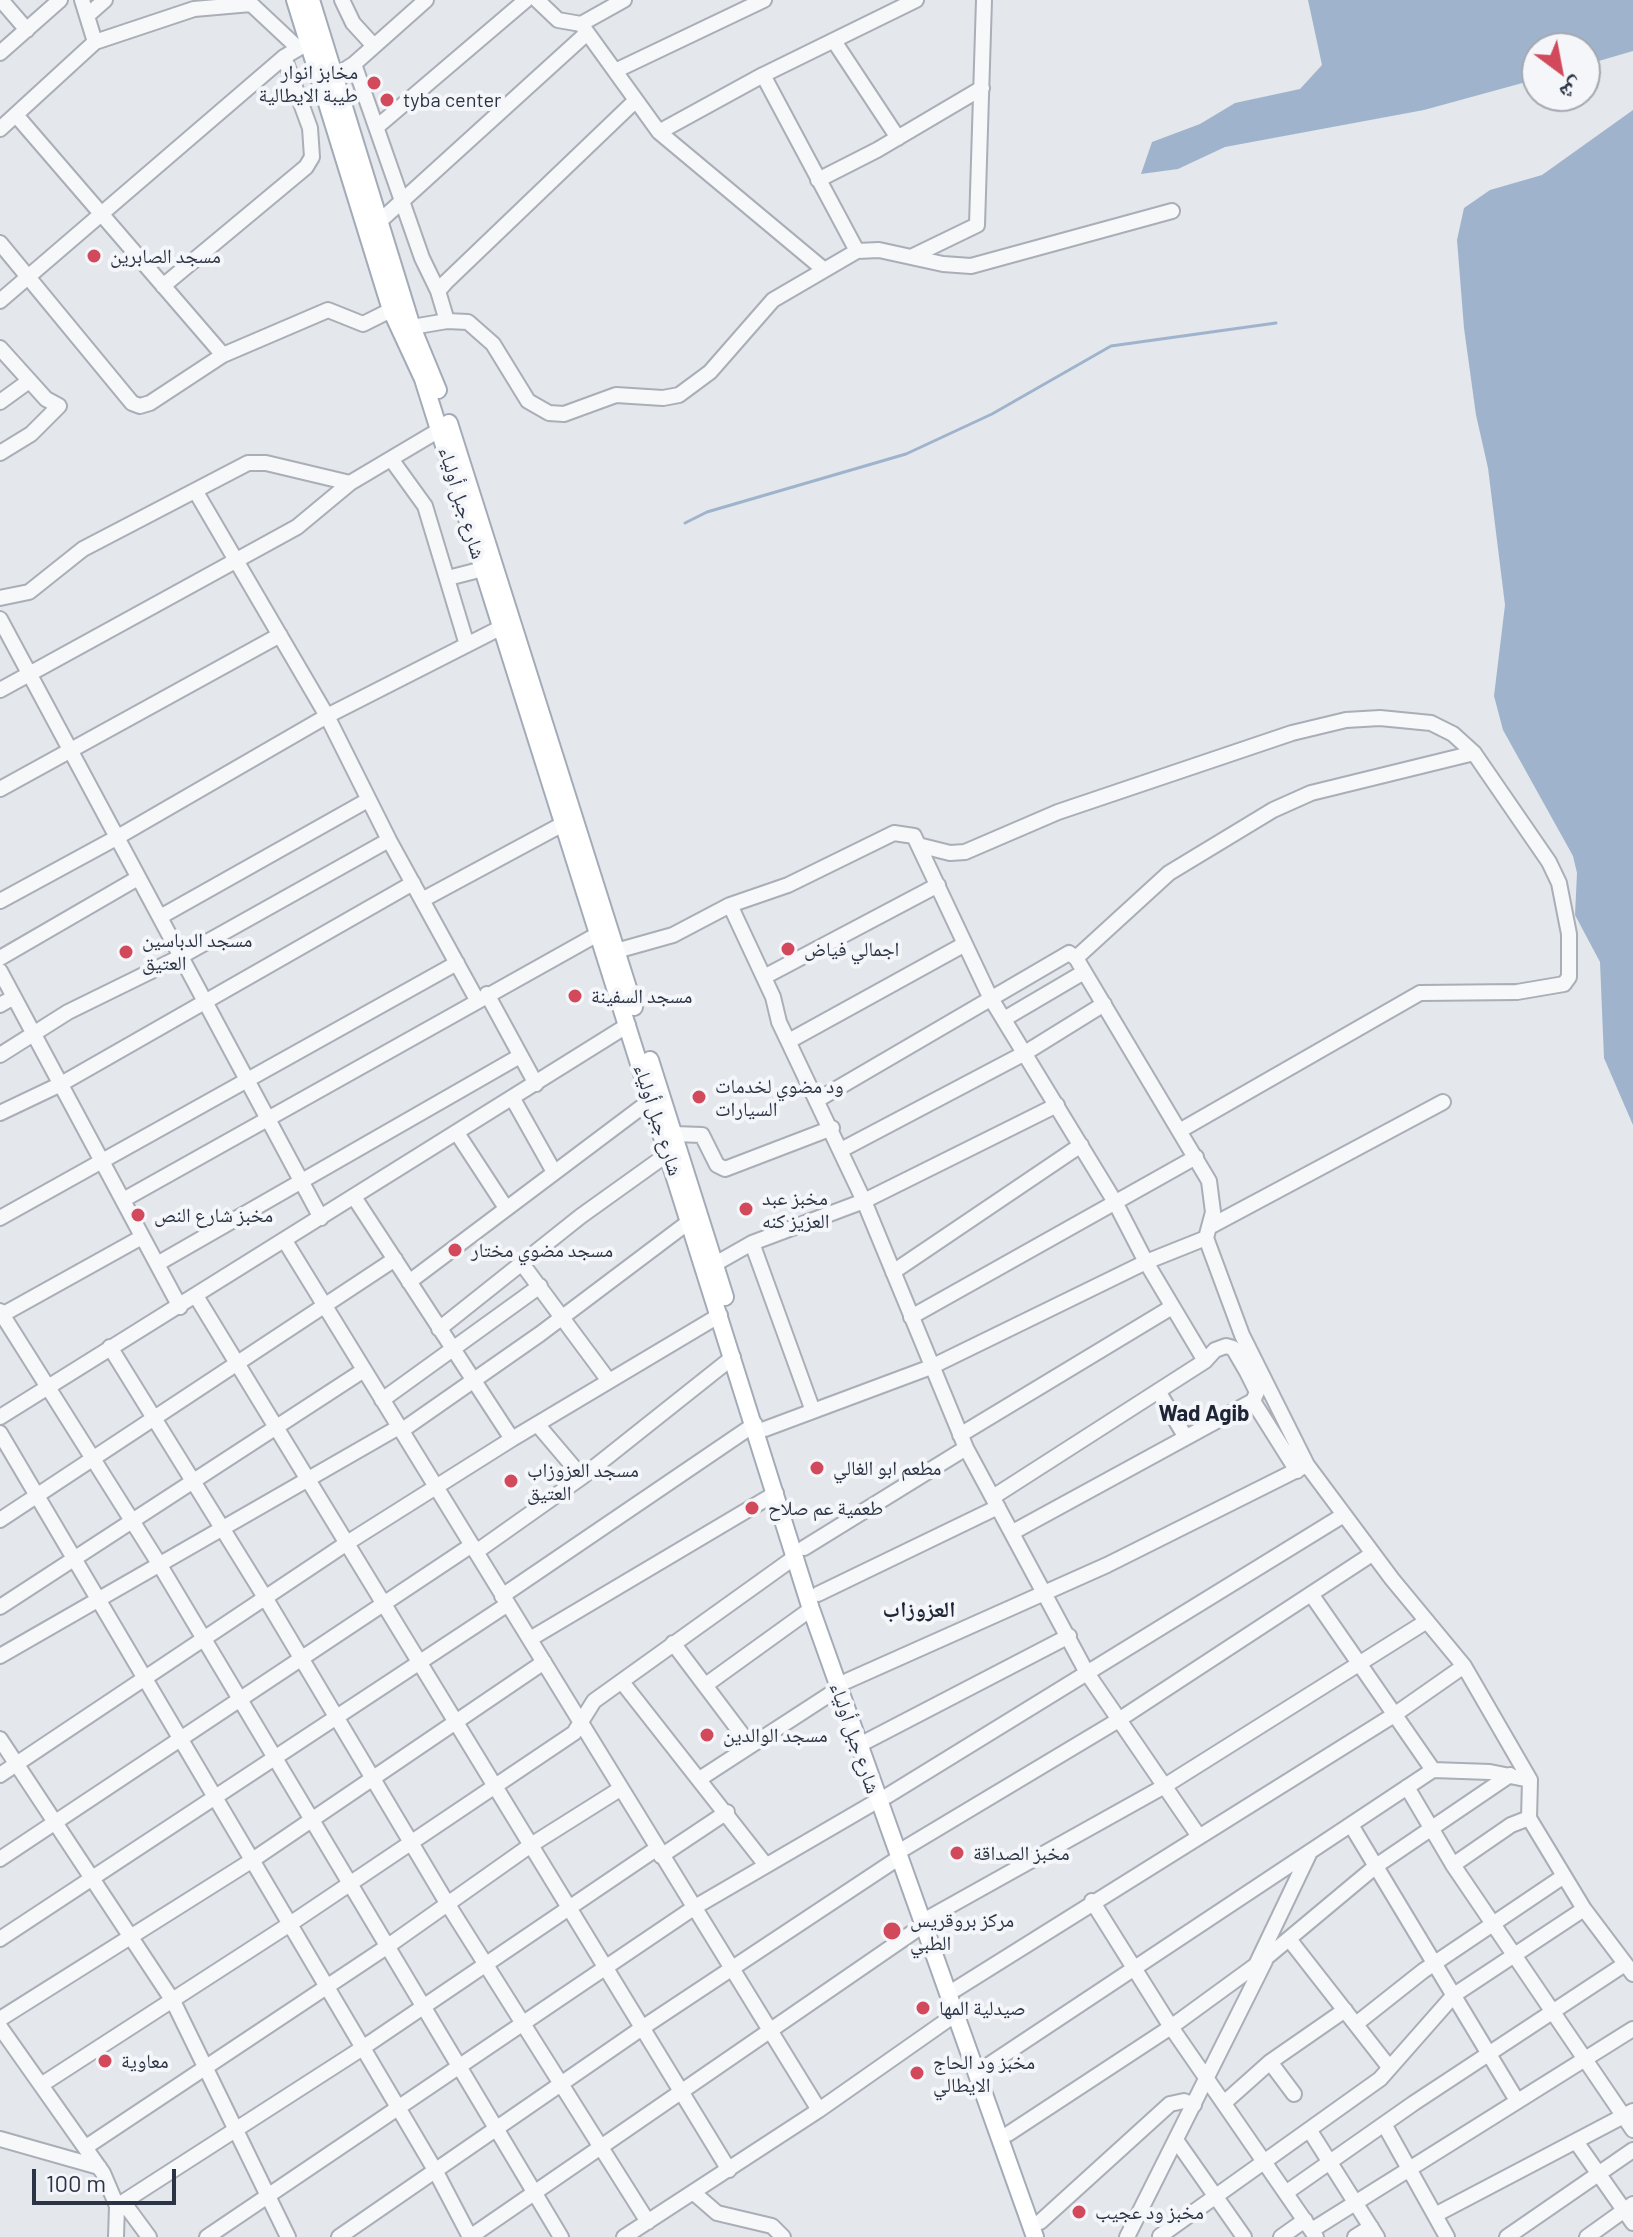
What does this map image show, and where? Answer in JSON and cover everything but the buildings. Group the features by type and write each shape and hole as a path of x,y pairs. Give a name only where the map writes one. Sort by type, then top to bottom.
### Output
{"main road":[{"name":"شارع جبل أولياء","path":"295,0 391,310 444,427 616,951 715,1264 744,1376 815,1602 958,2012 1041,2232"},
{"name":"شارع جبل أولياء","path":"311,0 309,41 335,76 412,327 431,369 483,569 733,1357 744,1376"},
{"name":"شارع جبل أولياء","path":"760,1426 776,1493 800,1552"},
{"name":"شارع جبل أولياء","path":"843,1685 867,1741 882,1798"},
{"name":"شارع جبل أولياء","path":"926,1921 956,1989 958,2012 984,2068 1041,2232"}],"street":[{"path":"1,0 27,30"},
{"path":"0,53 60,0"},
{"path":"82,0 95,42"},
{"path":"88,15 105,0"},
{"path":"342,0 353,23 374,46"},
{"path":"335,76 354,64 426,0"},
{"path":"378,126 526,0"},
{"path":"537,0 558,20 584,28 659,132 822,268"},
{"path":"615,71 764,0"},
{"path":"659,132 763,75 916,0"},
{"path":"913,256 977,225 984,0"},
{"path":"380,221 584,28 621,1"},
{"path":"0,129 95,42 191,4 245,3 263,7 309,41 284,57 0,301"},
{"path":"834,41 898,138"},
{"path":"163,286 306,167 312,157 310,128 284,57"},
{"path":"354,64 447,321"},
{"path":"763,75 857,251"},
{"path":"818,180 898,138 982,88"},
{"path":"438,291 635,101"},
{"path":"16,115 223,355"},
{"path":"412,327 464,321 476,327 497,350 528,401 541,411 564,414 616,395 663,398 679,395 710,372 773,300 822,268 857,251 879,250 958,266 986,263 1172,211"},
{"path":"0,243 132,403 140,406 223,355 328,310 363,324 391,310"},
{"path":"0,348 46,399 59,406 57,412 12,449 0,453"},
{"path":"0,402 29,381"},
{"path":"0,690 297,527 350,483 444,427"},
{"path":"391,459 425,506 467,645"},
{"path":"0,598 29,592 83,549 196,492 239,466 256,461 350,483"},
{"path":"196,492 327,716 389,840 457,963 536,1084"},
{"path":"448,578 483,569"},
{"path":"0,619 321,1218"},
{"path":"0,901 327,716 502,627"},
{"path":"0,789 280,635"},
{"path":"922,846 950,853 965,852 1058,812 1292,733 1346,720 1380,718 1431,723 1453,734 1474,753 1549,862 1559,883 1569,934 1569,977 1564,984 1517,992 1420,993 1181,1130"},
{"path":"1076,958 1169,873 1273,810 1311,793 1474,753"},
{"path":"160,917 368,800"},
{"path":"422,900 563,824"},
{"path":"616,951 673,935 730,905 788,885 894,833 914,836 922,846 990,997 1115,1202 1203,1359"},
{"path":"0,1055 68,1012 180,957 389,840"},
{"path":"0,958 138,878"},
{"path":"0,1113 61,1084 413,883"},
{"path":"764,977 938,885"},
{"path":"730,905 864,1201 963,1442 1087,1673 1198,1835"},
{"path":"123,1200 598,934"},
{"path":"789,1041 965,944"},
{"path":"819,1099 1069,953 1076,958 1209,1181 1213,1198 1208,1232 1227,1320 1225,1342 1203,1359"},
{"path":"0,1218 457,963"},
{"path":"0,971 180,1307"},
{"path":"1004,1019 1084,972"},
{"path":"0,1005 14,997"},
{"path":"841,1150 1025,1053 1104,1004"},
{"path":"0,1417 628,1025"},
{"path":"157,1264 520,1056"},
{"path":"513,1099 554,1172"},
{"path":"409,1282 651,1100"},
{"path":"0,1939 419,1662 760,1426 813,1411 931,1367 1208,1232 1443,1102"},
{"path":"715,1264 752,1243 864,1201 1057,1105"},
{"path":"674,1134 702,1135 717,1165 725,1169 832,1128"},
{"path":"457,1133 506,1208"},
{"path":"893,1272 1081,1145"},
{"path":"439,1329 581,1216 669,1153"},
{"path":"911,1317 1196,1157"},
{"path":"354,1197 512,1439"},
{"path":"0,1656 158,1562 400,1429 562,1317 690,1221"},
{"path":"142,1237 1,1314 158,1562 561,2237"},
{"path":"285,1241 819,2110"},
{"path":"752,1243 813,1411"},
{"path":"0,1520 239,1365 395,1259"},
{"path":"523,1265 609,1381"},
{"path":"1220,1277 1252,1359 1302,1468"},
{"path":"382,1400 540,1286"},
{"path":"196,1296 729,2170"},
{"path":"41,2085 496,1786 581,1724 589,1706 800,1552 1172,1307"},
{"path":"0,1775 145,1681 347,1543 512,1439 720,1315"},
{"path":"110,1347 266,1599 447,1903 598,2148 648,2222"},
{"path":"707,1684 815,1602 996,1502 1215,1350 1233,1348 1257,1392 1253,1401 1013,1532"},
{"path":"0,1859 238,1697 582,1477 733,1357"},
{"path":"0,1607 364,1370"},
{"path":"1158,1391 1185,1436"},
{"path":"1253,1401 1302,1468 1464,1666 1530,1780 1529,1818 1584,1909 1629,1969 1552,2012 1489,2053 1287,2192"},
{"path":"537,1424 582,1477"},
{"path":"0,1433 395,2108 435,2170 470,2237 926,1921 1163,1787 1427,1621"},
{"path":"701,1778 843,1685 1107,1565 1302,1468"},
{"path":"530,1639 776,1493"},
{"path":"207,2237 695,1907 882,1798 1342,1516"},
{"path":"339,2237 901,1853 1117,1721 1372,1554"},
{"path":"1311,1594 1433,1770"},
{"path":"867,1741 1069,1636"},
{"path":"673,1643 707,1684 750,1745"},
{"path":"0,2019 251,1861 544,1662"},
{"path":"956,1989 1092,1901 1394,1715 1464,1666"},
{"path":"622,1682 701,1778 765,1864"},
{"path":"0,1739 173,2001 234,2133 288,2237"},
{"path":"984,2068 1433,1770 1510,1775 1530,1780"},
{"path":"1008,2134 1171,2027 1261,1962 1376,1866 1430,1827 1494,1789 1510,1775"},
{"path":"1407,1787 1453,1865 1552,2012 1629,2113 1633,2130"},
{"path":"86,2147 388,1946 531,1845 620,1789"},
{"path":"116,2237 121,2204 361,2049 568,1907 727,1812"},
{"path":"1453,1865 1511,1825 1529,1818"},
{"path":"1351,1825 1516,2099"},
{"path":"1311,1851 1207,2081 1129,2233 1160,2236 1267,2163 1380,2079 1454,1995 1584,1909"},
{"path":"1356,2024 1435,1963 1564,1876"},
{"path":"1092,1901 1207,2081 1311,2229"},
{"path":"1289,1939 1389,2067"},
{"path":"1224,2103 1270,2062 1345,2010"},
{"path":"624,2237 819,2110 958,2012"},
{"path":"1281,2237 1311,2229 1633,2029"},
{"path":"2,2035 86,2147 121,2204 149,2237"},
{"path":"1270,2062 1294,2094"},
{"path":"1041,2232 1170,2104 1184,2101 1194,2105"},
{"path":"1435,2215 1629,2113"},
{"path":"1384,2124 1447,2237"},
{"path":"1310,2131 1374,2232 1355,2237"},
{"path":"0,2139 99,2167"},
{"path":"1176,2140 1244,2237"},
{"path":"1577,2143 1630,2213 1587,2237"},
{"path":"1507,2237 1633,2150"},
{"path":"694,2193 717,2213 772,2226 783,2237"}],"water":[{"path":"1308,0 1633,0 1633,51 1601,60 1601,32 1521,32 1521,83 1424,110 1225,147 1178,169 1141,174 1152,142 1200,124 1235,103 1300,89 1322,65"},
{"path":"1633,110 1633,1125 1604,1058 1600,962 1575,915 1577,873 1573,856 1503,730 1494,696 1505,605 1488,468 1476,415 1464,328 1457,240 1464,208 1490,190 1542,175"}],"waterway":[{"path":"685,523 707,512 906,454 992,414 1111,346 1276,323"}],"place":[{"name":"مخابز انوار طيبة الايطالية","path":"374,83"},
{"name":"tyba center","path":"387,100"},
{"name":"مسجد الصابرين","path":"94,256"},
{"name":"اجمالي فياض","path":"788,949"},
{"name":"مسجد الدباسين العتيق","path":"126,952"},
{"name":"مسجد السفينة","path":"575,996"},
{"name":"ود مضوي لخدمات السيارات","path":"699,1097"},
{"name":"مخبز عبد العزيز كنه","path":"746,1209"},
{"name":"مخبز شارع النص","path":"138,1215"},
{"name":"مسجد مضوي مختار","path":"455,1250"},
{"name":"مطعم ابو الغالي","path":"817,1468"},
{"name":"مسجد العزوزاب العتيق","path":"511,1481"},
{"name":"طعمية عم صلاح","path":"752,1508"},
{"name":"مسجد الوالدين","path":"707,1735"},
{"name":"مخبز الصداقة","path":"957,1853"},
{"name":"مركز بروقريس الطبي","path":"892,1931"},
{"name":"صيدلية المها","path":"923,2008"},
{"name":"معاوية","path":"105,2061"},
{"name":"مخبز ود الحاج الايطالي","path":"917,2073"},
{"name":"مخبز ود عجيب","path":"1079,2212"}],"district":[{"name":"Wad Agib","path":"1204,1414"},
{"name":"العزوزاب","path":"919,1610"}]}
